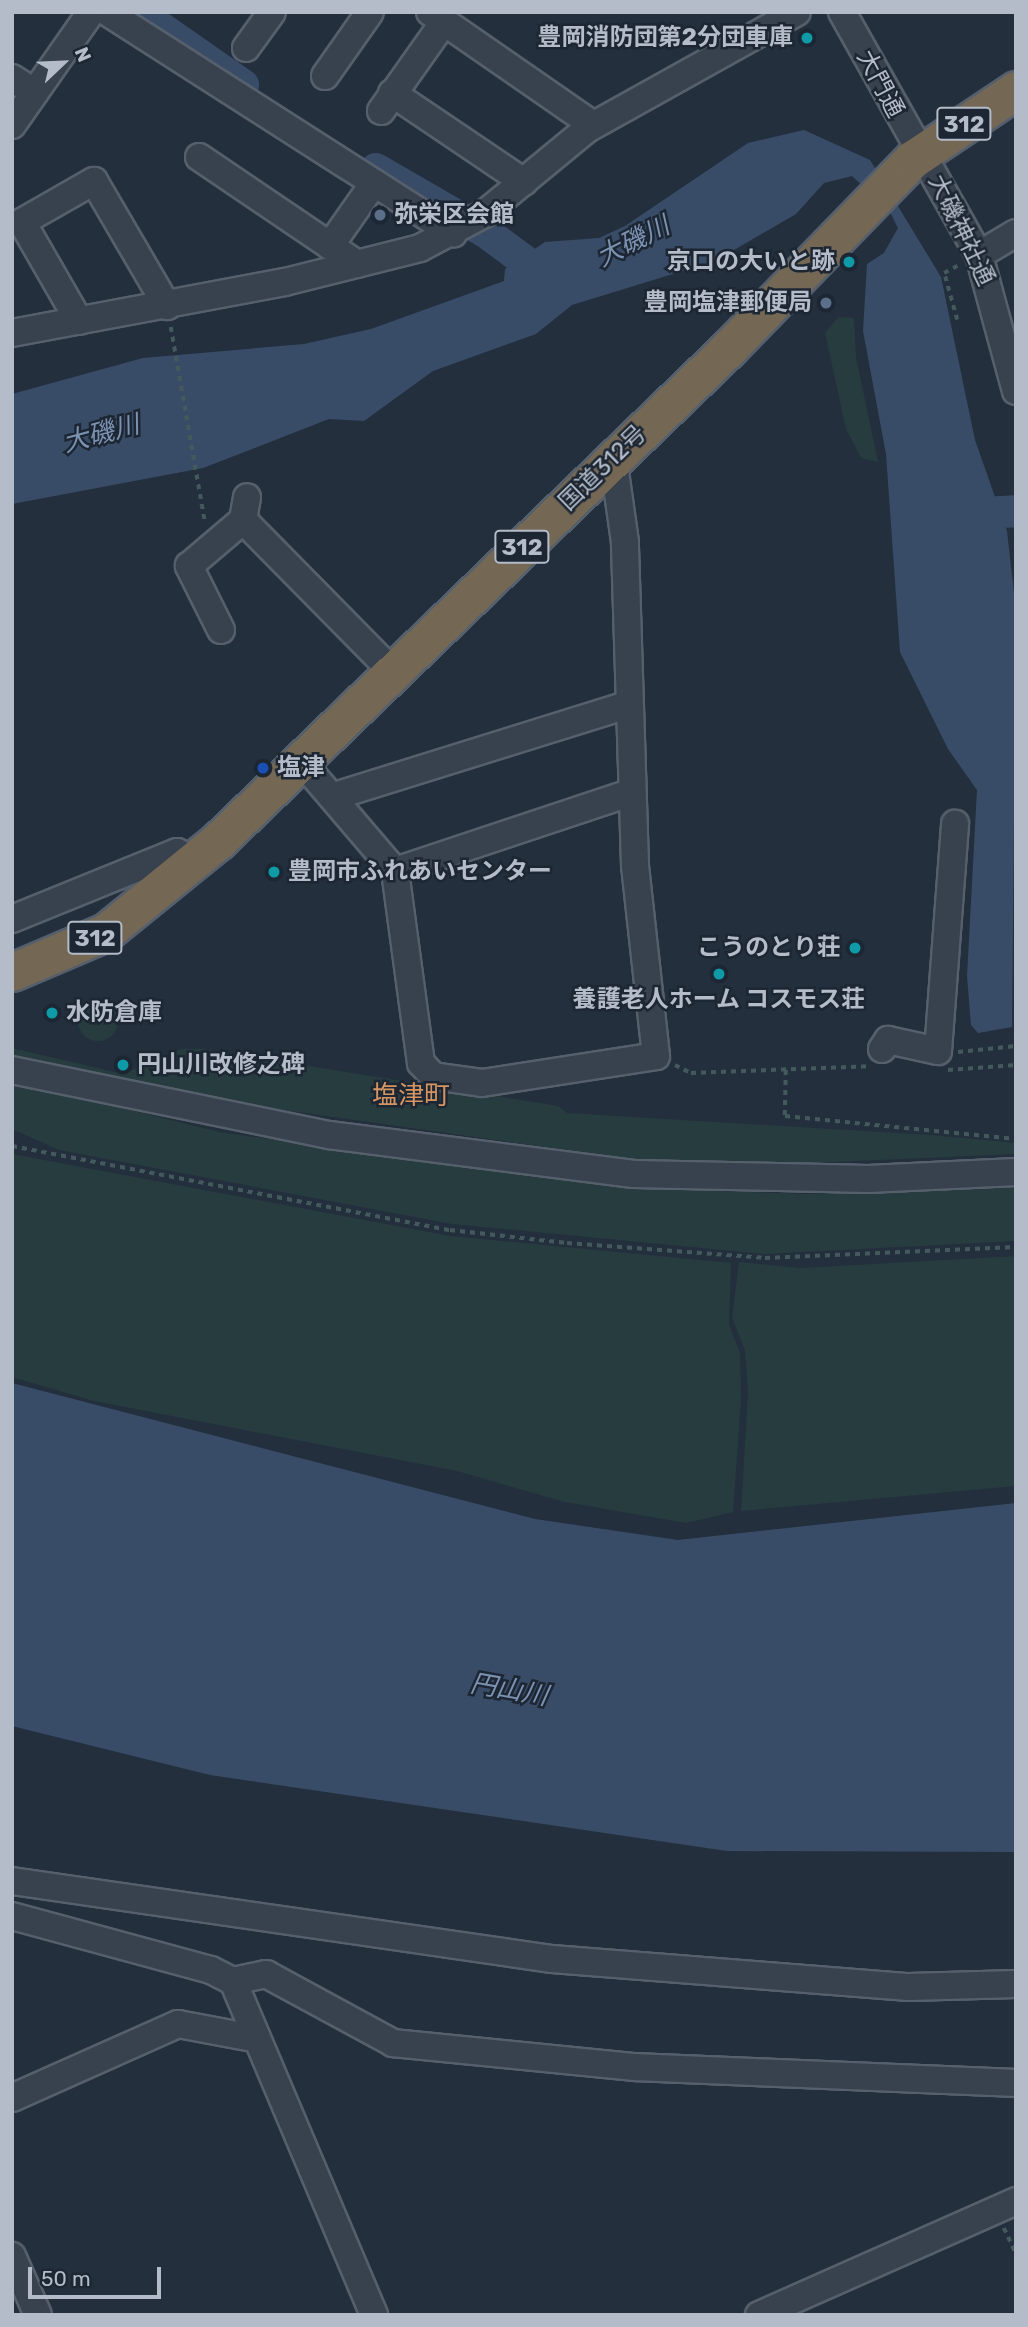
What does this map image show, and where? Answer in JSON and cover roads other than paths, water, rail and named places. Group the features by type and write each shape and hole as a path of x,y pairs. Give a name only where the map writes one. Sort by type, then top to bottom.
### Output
{"highway":[{"name":"国道312号","path":"12,972 106,932 195,861 613,458 872,203 917,155 1016,90"},
{"name":"国道312号","path":"12,957 101,921 167,885"}],"street":[{"path":"12,125 91,12"},
{"path":"107,12 453,233"},
{"path":"246,48 271,12"},
{"path":"325,76 370,12"},
{"path":"12,332 167,306 356,264 453,233 484,214 593,125 797,12"},
{"name":"大門通","path":"842,12 917,155"},
{"path":"524,182 386,102 447,18 593,125"},
{"path":"12,78 35,93"},
{"name":"大磯神社通","path":"917,155 979,255 1011,343 1016,391"},
{"path":"199,157 356,264"},
{"path":"79,321 22,222 94,181 167,306"},
{"path":"330,246 374,183"},
{"path":"979,255 1016,233"},
{"path":"301,761 335,796 395,871 421,1063 433,1076 482,1083 649,1060 659,1047 630,793 626,705 625,542 613,458"},
{"path":"221,630 189,566 245,509 393,672"},
{"path":"335,796 626,705"},
{"path":"395,871 630,793"},
{"path":"882,1049 888,1040 938,1051 955,824"},
{"path":"12,919 177,852 195,861"},
{"path":"12,1070 292,1129 621,1172 868,1179 1016,1172"},
{"path":"12,1881 552,1959 909,1987 1016,1984"},
{"path":"12,1916 211,1969 233,1981 246,2001 253,2038 374,2315"},
{"path":"233,1981 266,1974 393,2043 635,2067 919,2084 1016,2083"},
{"path":"12,2098 178,2024 253,2038"},
{"path":"758,2315 1006,2206"},
{"path":"12,2256 38,2315"}],"water":[{"path":"804,130 870,160 941,277 975,440 1007,531 1016,611 1012,1027 978,1033 971,1025 967,976 977,790 948,749 900,652 886,454 863,331 867,264 884,253 898,228 889,210 852,176 824,183 796,214 715,261 572,305 536,334 433,371 364,421 329,419 203,468 12,504 12,394 143,358 304,344 371,329 504,281 505,269 545,242 599,238 625,226 748,143"},
{"name":"円山川","path":"12,1383 535,1519 678,1540 1016,1503 1016,1852 727,1851 210,1775 12,1726"}],"waterway":[{"path":"138,12 243,85"},
{"path":"376,169 487,233 553,282"},
{"name":"大磯川","path":"968,493 982,513 1016,511"}],"place":[{"name":"豊岡消防団第2分団車庫","path":"807,38"},
{"name":"弥栄区会館","path":"380,215"},
{"name":"京口の大いと跡","path":"849,262"},
{"name":"豊岡塩津郵便局","path":"826,303"},
{"name":"塩津","path":"263,768"},
{"name":"豊岡市ふれあいセンター","path":"274,872"},
{"name":"こうのとり荘","path":"855,948"},
{"name":"養護老人ホーム コスモス荘","path":"719,974"},
{"name":"水防倉庫","path":"52,1013"},
{"name":"円山川改修之碑","path":"123,1065"}],"district":[{"name":"塩津町","path":"411,1096"}]}
